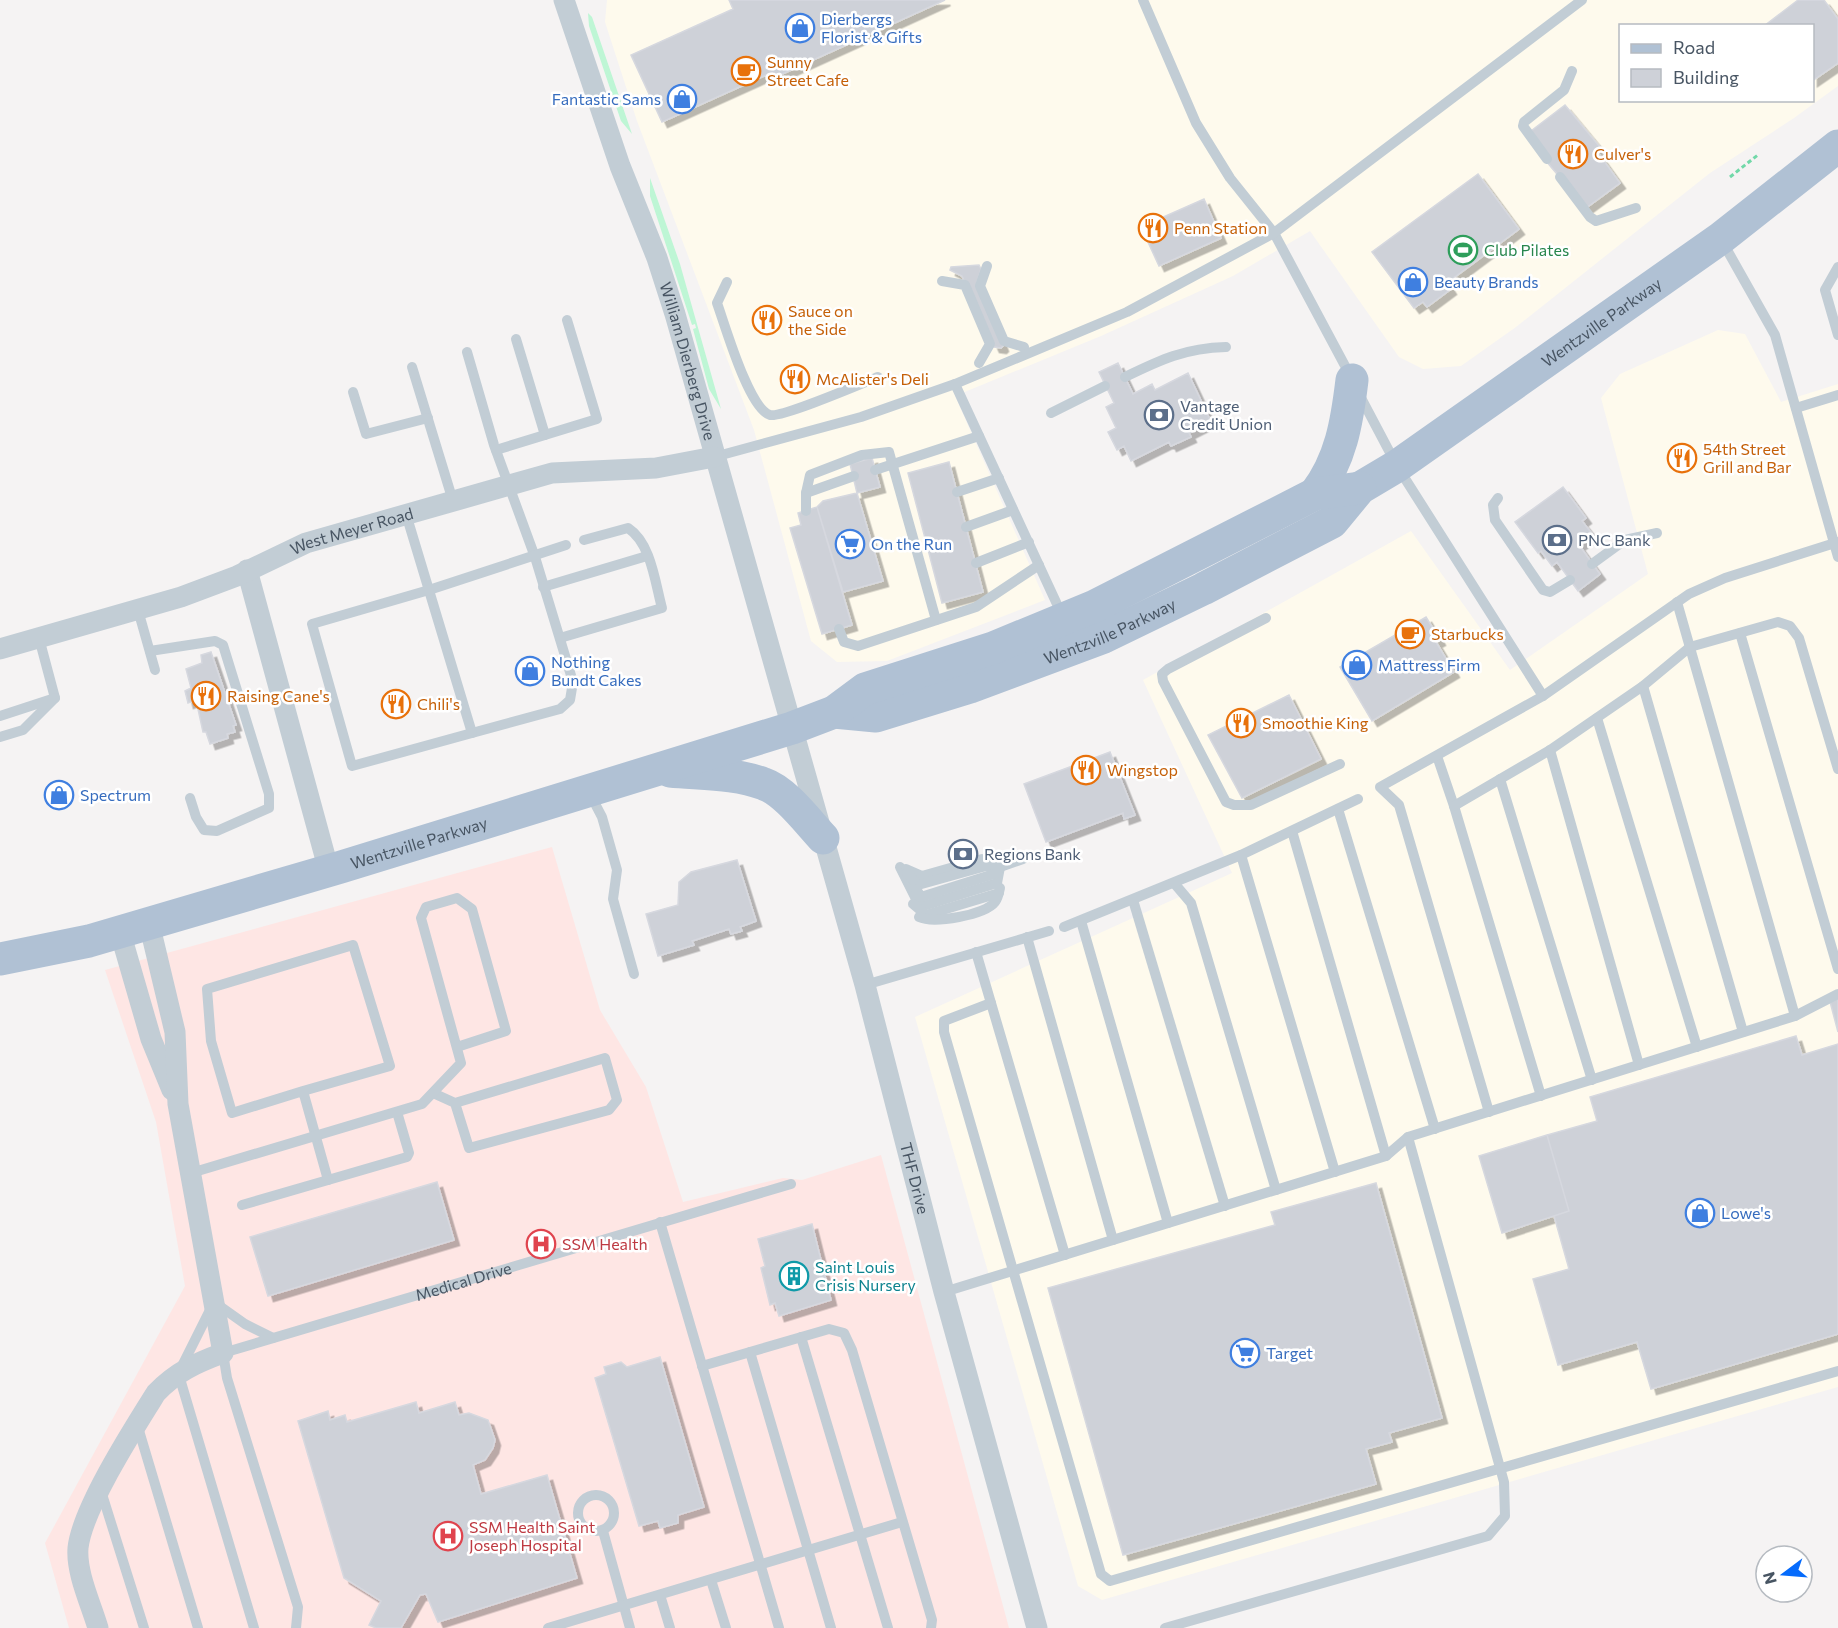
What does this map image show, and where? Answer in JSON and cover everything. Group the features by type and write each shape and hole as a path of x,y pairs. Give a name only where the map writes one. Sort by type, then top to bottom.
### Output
{"main road":[{"name":"Wentzville Parkway","path":"0,959 134,928 329,871 792,728 834,712 865,689 993,648 1095,606 1315,495 1359,488 1398,466 1721,238 1838,146"},
{"path":"1315,495 1339,452 1347,422 1352,380"},
{"name":"Wentzville Parkway","path":"834,712 876,716 970,687 1104,637 1332,522 1359,488"},
{"path":"657,770 738,778 765,784 790,803 823,838"}],"street":[{"name":"William Dierberg Drive","path":"564,0 620,166 657,258 792,728"},
{"name":"West Meyer Road","path":"0,650 181,597 306,543 510,484 552,473 656,468 714,457"},
{"path":"247,570 329,871"},
{"name":"THF Drive","path":"792,728 865,986 944,1292 1037,1628"},
{"path":"134,928 151,1040 178,1104"},
{"path":"134,928 175,1032 178,1104 223,1353"},
{"name":"Medical Drive","path":"98,1628 82,1577 78,1549 86,1515 156,1393 179,1372 223,1353"}],"lane":[{"path":"1143,0 1196,123 1230,178 1274,233 1398,466 1543,696"},
{"path":"714,457 861,417 955,384 1127,312 1274,233 1582,0"},
{"path":"1547,159 1523,126 1530,117 1564,90 1572,71"},
{"path":"1560,177 1590,218 1596,221 1636,208"},
{"path":"1721,238 1775,335 1836,543 1838,557"},
{"path":"987,266 980,286 1004,341 1024,346"},
{"path":"1838,267 1825,290 1838,334"},
{"path":"942,281 965,285 990,344 979,363"},
{"path":"727,282 717,303 736,356 759,406 770,415 778,415 814,400 827,399 878,377"},
{"path":"496,450 597,418 567,320"},
{"path":"516,339 546,435"},
{"path":"1125,377 1170,355 1204,348 1226,347"},
{"path":"467,352 496,450 535,557 560,638 573,682 570,700 560,710 352,766 312,624 429,590 535,557 566,545"},
{"path":"412,368 453,501"},
{"path":"955,384 1064,619"},
{"path":"1051,413 1105,386"},
{"path":"353,392 366,434 428,418"},
{"path":"1796,408 1838,395"},
{"path":"875,470 979,436"},
{"path":"806,511 806,493 810,475 862,455 889,452 911,506 931,580 936,620"},
{"path":"806,493 854,476"},
{"path":"957,492 999,478"},
{"path":"1498,498 1493,505 1495,520 1543,590 1550,592 1570,580"},
{"path":"966,527 1013,510"},
{"path":"406,514 471,733"},
{"path":"560,638 662,608 647,556 637,534 627,528 584,540"},
{"path":"1592,564 1625,540 1657,533"},
{"path":"976,563 1029,542"},
{"path":"1488,1112 1399,805 1380,788 1543,696 1689,594 1725,578 1836,543"},
{"path":"543,587 647,556"},
{"path":"839,629 844,642 858,646 976,607 1039,565"},
{"path":"1677,602 1795,1016"},
{"path":"138,610 155,670"},
{"path":"1266,618 1168,669 1162,674 1163,681 1226,801 1234,805 1251,805 1340,764"},
{"path":"1454,806 1550,750 1598,718 1643,686 1690,647 1778,622 1790,626 1799,638 1838,769"},
{"path":"1740,633 1838,969"},
{"path":"39,638 55,698"},
{"path":"150,651 215,641 223,645 269,794 269,808 217,831 204,830 196,817 190,798"},
{"path":"1643,686 1743,1032"},
{"path":"0,716 55,698"},
{"path":"0,737 23,730 55,698"},
{"path":"1598,718 1697,1047"},
{"path":"1550,750 1639,1065"},
{"path":"1437,756 1541,1096"},
{"path":"1500,779 1592,1080"},
{"path":"588,791 602,817 616,870 613,899 634,974"},
{"path":"1064,927 1241,855 1359,799"},
{"path":"1338,809 1435,1129"},
{"path":"1292,831 1386,1156"},
{"path":"1241,855 1335,1172"},
{"path":"900,867 922,876 982,859 1000,867 1023,859"},
{"path":"900,867 921,897 997,873 1000,867"},
{"path":"900,867 914,907 926,915 999,893 1000,867"},
{"path":"1174,883 1191,903 1276,1190"},
{"path":"191,1173 422,1104 433,1093 460,1063 421,918 426,907 457,898 472,909 506,1031 457,1047"},
{"path":"1133,900 1224,1206"},
{"path":"1081,921 1168,1223"},
{"path":"865,986 1049,931"},
{"path":"1027,938 1113,1240"},
{"path":"353,945 390,1066 303,1091 232,1113 211,1041 207,989 353,945"},
{"path":"976,952 1065,1255"},
{"path":"944,1292 1386,1156 1408,1137 1795,1016 1838,993"},
{"path":"991,1003 944,1021 944,1032 1101,1574 1110,1581 1838,1371"},
{"path":"433,1093 455,1103 605,1058 617,1100 609,1110 469,1148 455,1103"},
{"path":"303,1091 328,1180"},
{"path":"242,1205 407,1157 409,1153 397,1112"},
{"path":"1165,1628 1488,1536 1506,1516 1501,1470 1408,1137"},
{"name":"Medical Drive","path":"223,1353 791,1184"},
{"path":"660,1222 779,1628"},
{"path":"214,1302 244,1324 273,1338"},
{"name":"Medical Drive","path":"179,1372 214,1302"},
{"path":"702,1366 829,1329 844,1333 852,1350 932,1620 931,1628"},
{"path":"801,1337 888,1628"},
{"path":"750,1352 831,1628"},
{"path":"223,1353 227,1378 298,1607 296,1628"},
{"path":"179,1372 254,1628"},
{"path":"137,1424 198,1628"},
{"path":"101,1491 144,1628"},
{"path":"548,1628 902,1522"},
{"path":"603,1531 630,1628"},
{"path":"711,1580 726,1628"},
{"path":"660,1595 670,1628"}],"path":[{"path":"1730,177 1759,154"}],"shaded area":[{"path":"607,0 1838,0 1838,86 1710,173 1516,327 1461,366 1423,369 1399,357 1310,231 1233,276 1101,336 955,396 1045,600 887,661 837,662 811,641 754,430 637,121 605,22"},
{"path":"1718,330 1745,334 1781,402 1838,384 1838,1387 1102,1600 1078,1586 915,1017 1232,873 1143,680 1411,531 1510,670 1648,574 1601,398 1620,374"},
{"name":"SSM Health","path":"552,847 600,1010 646,1087 683,1202 783,1178 802,1180 881,1155 1009,1628 69,1628 45,1543 185,1286 156,1122 105,970"}],"green space":[{"path":"588,13 592,17 632,134 621,121 589,26"},
{"path":"650,178 680,264 721,409 709,389 693,329 696,328 695,324 692,325 650,196"}],"building":[{"path":"729,0 945,0 769,80 766,75 662,122 631,55 733,9"},
{"path":"1798,0 1824,0 1838,19 1838,63 1814,80 1814,24 1767,24"},
{"name":"Culver's","path":"1565,105 1600,147 1596,150 1620,183 1586,208 1546,161 1531,131"},
{"path":"1478,174 1519,229 1447,283 1451,289 1427,307 1423,302 1414,308 1372,252"},
{"path":"1204,199 1221,238 1159,266 1141,227"},
{"path":"979,265 981,269 977,282 1003,346 1001,348 994,347 962,276 950,270 951,267"},
{"name":"Vantage Credit Union","path":"1118,363 1133,394 1152,384 1155,390 1188,373 1211,422 1189,433 1191,437 1171,446 1169,442 1131,461 1124,446 1117,450 1108,432 1116,428 1106,407 1114,403 1099,372"},
{"path":"872,458 880,487 857,493 850,464"},
{"path":"949,462 983,592 942,603 908,473"},
{"name":"PNC Bank","path":"1563,487 1586,518 1582,521 1593,535 1579,545 1600,574 1578,591 1557,562 1552,566 1541,551 1538,553 1515,522"},
{"name":"On the Run","path":"857,493 883,581 843,592 817,507 823,501"},
{"path":"817,507 852,625 822,634 790,528 801,525 798,513"},
{"path":"1426,617 1440,640 1436,642 1454,672 1372,721 1340,667"},
{"name":"Raising Cane's","path":"211,652 236,725 233,726 235,732 227,734 228,738 210,744 206,732 203,732 196,700 188,703 185,691 191,688 186,669 202,663 201,655"},
{"path":"1289,695 1321,759 1242,798 1208,735"},
{"path":"1110,752 1135,815 1124,819 1123,813 1046,842 1024,784"},
{"path":"737,860 756,921 740,927 742,931 731,934 729,929 692,941 694,945 658,956 646,914 678,905 679,882 691,872"},
{"path":"1838,995 1838,1032 1829,998"},
{"name":"Lowe's","path":"1796,1036 1802,1055 1838,1044 1838,1334 1651,1389 1637,1342 1558,1365 1533,1279 1569,1269 1554,1216 1569,1211 1547,1135 1597,1121 1590,1097"},
{"path":"1547,1135 1569,1211 1502,1233 1479,1156"},
{"path":"437,1182 454,1240 268,1296 250,1237"},
{"name":"Target","path":"1376,1183 1442,1418 1389,1433 1392,1442 1366,1449 1376,1484 1123,1555 1048,1288 1275,1225 1271,1212"},
{"name":"Saint Louis Crisis Nursery","path":"812,1224 831,1300 779,1316 775,1303 770,1305 761,1268 765,1266 758,1239"},
{"path":"660,1357 704,1507 678,1515 678,1523 660,1528 658,1521 639,1526 595,1378 606,1374 604,1367 621,1362 627,1367"},
{"name":"SSM Health Saint Joseph Hospital","path":"416,1402 419,1413 455,1402 459,1415 469,1413 488,1420 495,1440 493,1448 485,1460 473,1465 481,1494 547,1475 577,1578 438,1622 426,1594 420,1595 401,1628 376,1628 369,1625 381,1601 344,1578 298,1421 328,1411 330,1420 345,1415 347,1422"}],"place":[{"name":"Dierbergs Florist & Gifts","path":"800,28"},
{"name":"Sunny Street Cafe","path":"746,71"},
{"name":"Fantastic Sams","path":"682,99"},
{"name":"Culver's","path":"1573,154"},
{"name":"Penn Station","path":"1153,228"},
{"name":"Club Pilates","path":"1463,250"},
{"name":"Beauty Brands","path":"1413,282"},
{"name":"Sauce on the Side","path":"767,320"},
{"name":"McAlister's Deli","path":"795,379"},
{"name":"Vantage Credit Union","path":"1159,415"},
{"name":"54th Street Grill and Bar","path":"1682,458"},
{"name":"PNC Bank","path":"1557,540"},
{"name":"On the Run","path":"850,544"},
{"name":"Starbucks","path":"1410,634"},
{"name":"Mattress Firm","path":"1357,665"},
{"name":"Nothing Bundt Cakes","path":"530,671"},
{"name":"Raising Cane's","path":"206,696"},
{"name":"Chili's","path":"396,704"},
{"name":"Smoothie King","path":"1241,723"},
{"name":"Wingstop","path":"1086,770"},
{"name":"Spectrum","path":"59,795"},
{"name":"Regions Bank","path":"963,854"},
{"name":"Lowe's","path":"1700,1213"},
{"name":"SSM Health","path":"541,1244"},
{"name":"Saint Louis Crisis Nursery","path":"794,1276"},
{"name":"Target","path":"1245,1353"},
{"name":"SSM Health Saint Joseph Hospital","path":"448,1536"}]}
